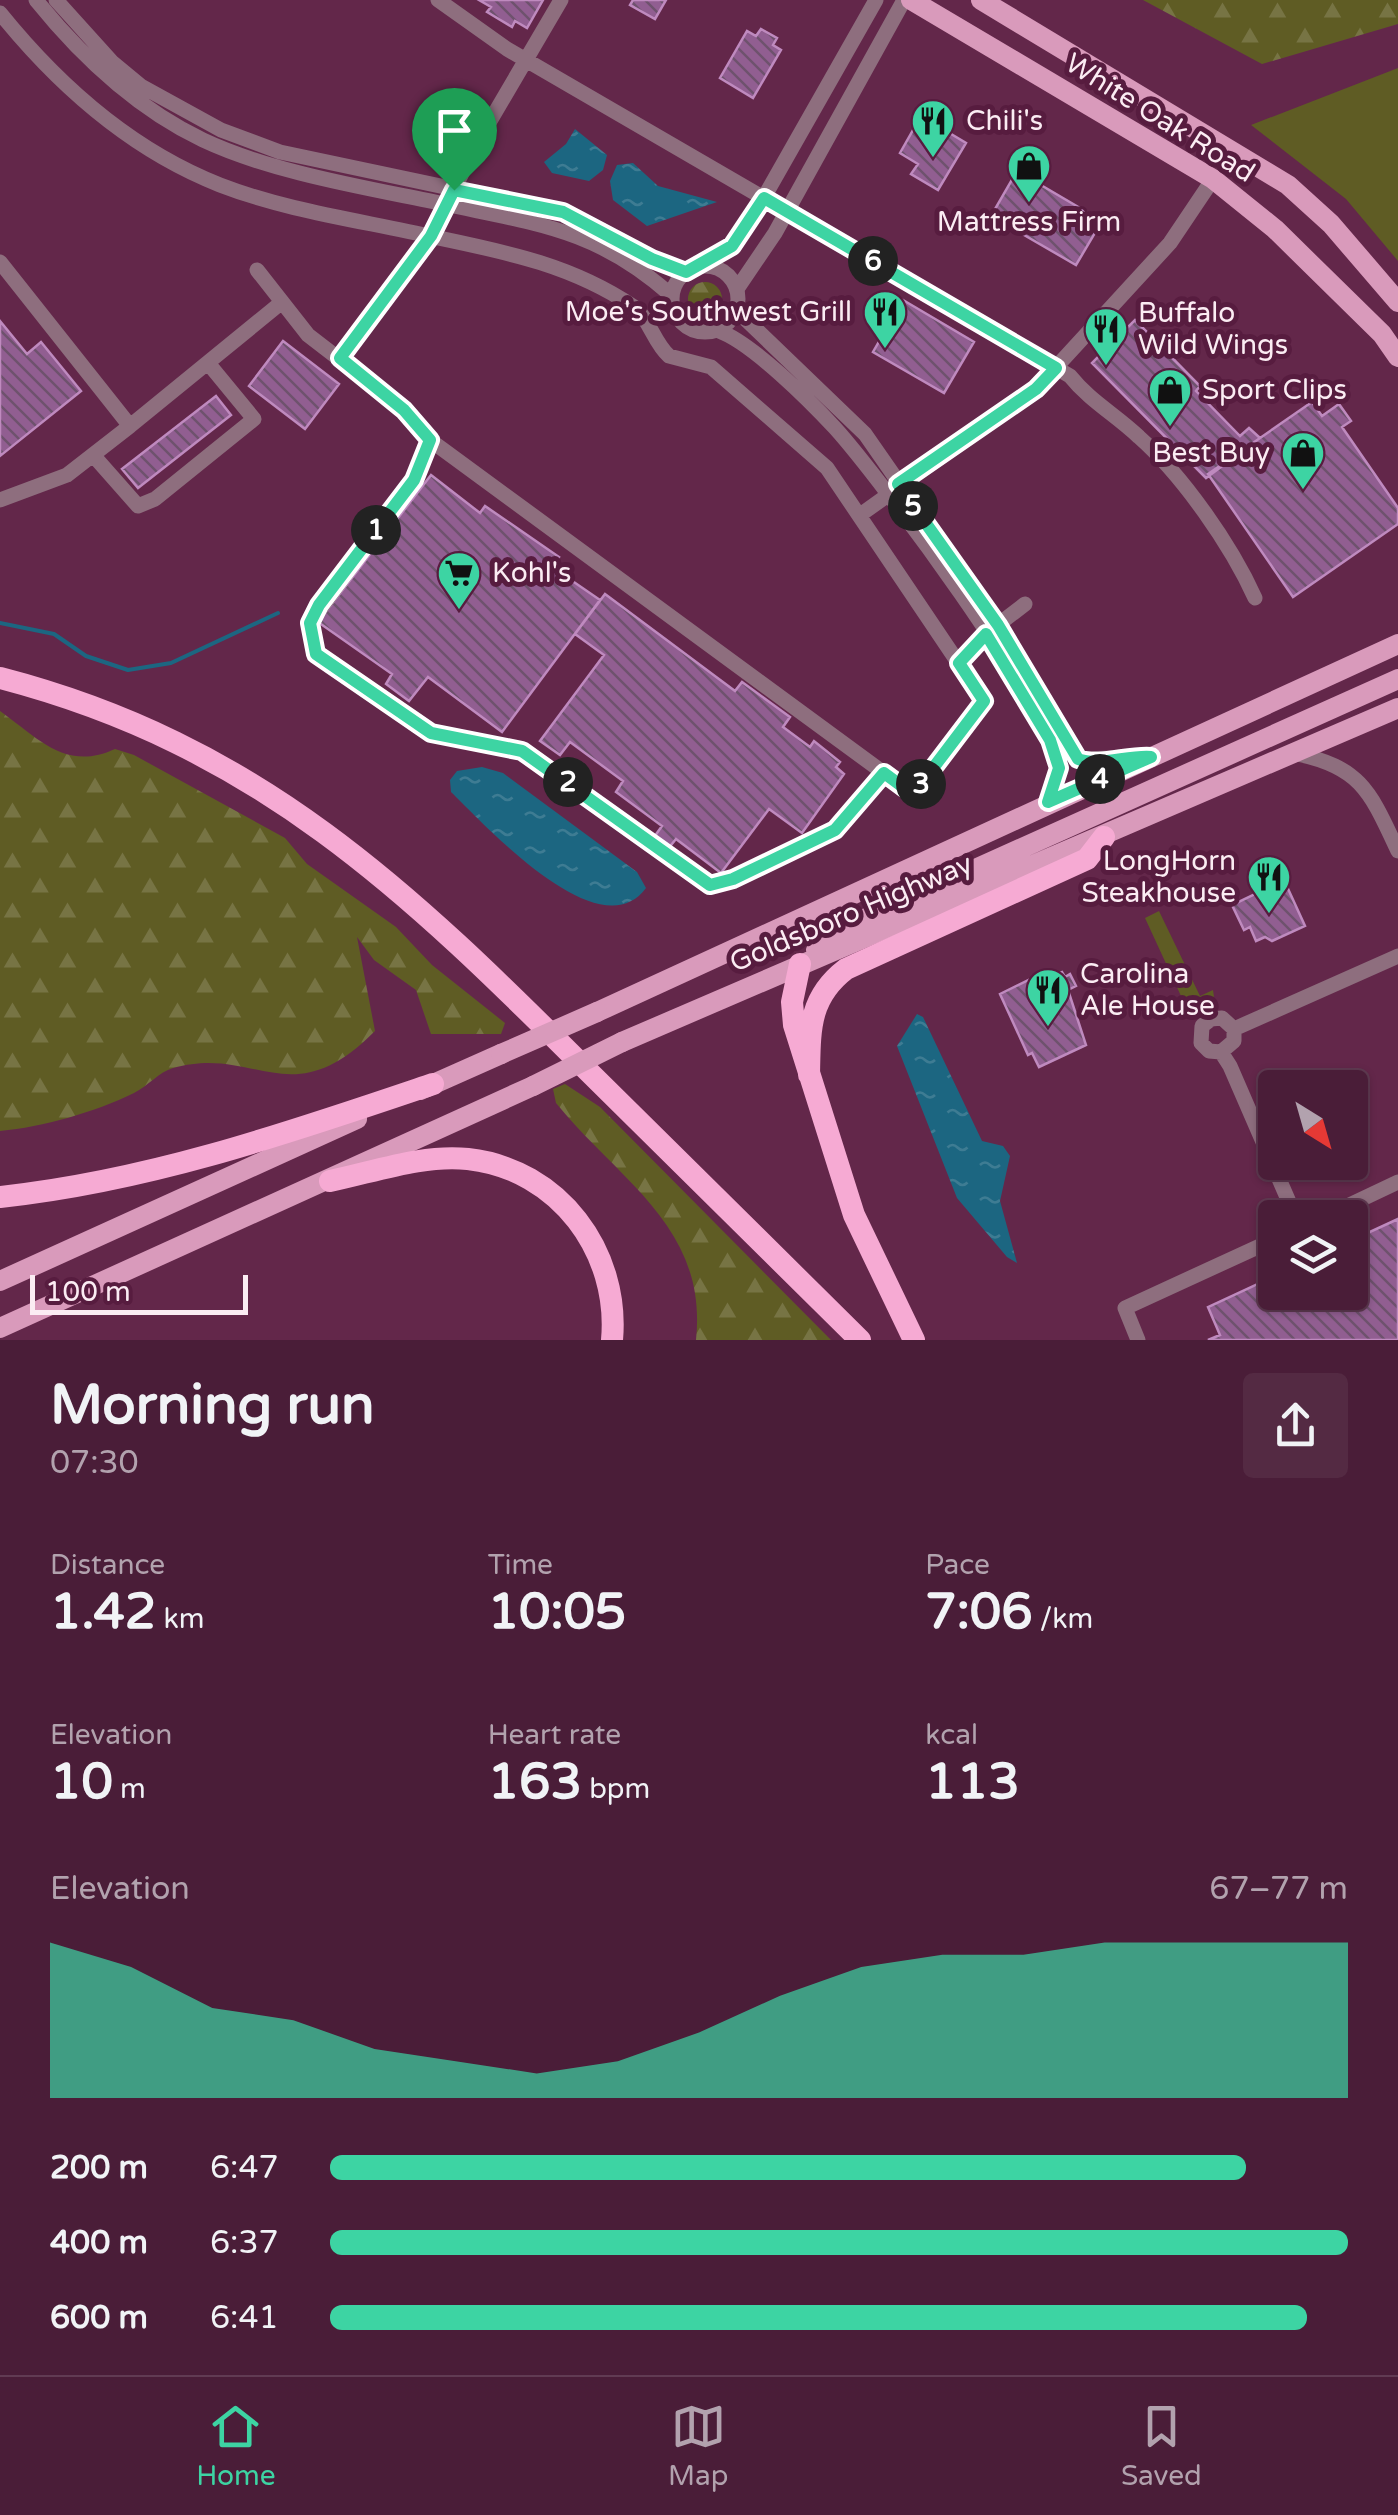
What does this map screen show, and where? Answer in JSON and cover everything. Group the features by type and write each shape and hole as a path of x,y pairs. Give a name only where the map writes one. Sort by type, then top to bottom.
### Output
{"highway":[{"path":"0,678 162,734 290,806 355,852 465,948 860,1340"},
{"path":"809,1075 812,1009 832,979 846,969 1087,859 1104,837"},
{"path":"800,964 792,1002 794,1025 809,1075 854,1215 914,1340"},
{"path":"0,1197 132,1176 264,1141 433,1084"},
{"path":"330,1181 428,1160 467,1159 520,1174 558,1199 590,1237 612,1296 612,1340"}],"main road":[{"name":"White Oak Road","path":"908,0 1213,179 1275,229 1382,334 1398,357"},
{"name":"White Oak Road","path":"982,0 1288,186 1331,224 1398,302"},
{"name":"Goldsboro Highway","path":"433,1084 1398,644"},
{"path":"800,964 844,928 1398,678"},
{"name":"Goldsboro Highway","path":"0,1328 330,1181 622,1042 1398,708"},
{"path":"0,1281 433,1084"}],"street":[{"path":"36,0 100,72 198,138 277,165 449,197 563,212 652,259 686,272"},
{"path":"56,0 131,78 204,122 280,152 571,231 648,274 672,296"},
{"path":"438,0 526,58 1056,368 1156,453 1237,560 1254,598"},
{"path":"340,358 431,236 449,197 561,0"},
{"path":"876,0 764,198 732,246 703,266 686,272 672,296 674,311 686,326 699,332 718,331 752,350 892,488"},
{"path":"718,331 736,310 737,289 908,0"},
{"path":"0,13 70,92 141,145 182,168 222,186 312,211 560,266 638,310 659,348 682,362 712,367 826,468 984,701 918,788 907,790 430,440 404,410 308,335 257,270"},
{"path":"860,514 1036,389 1178,233 1213,179"},
{"path":"0,262 130,426"},
{"path":"703,266 723,271 737,289"},
{"path":"0,500 67,475 282,302"},
{"path":"736,310 852,420 892,488 1078,759 1087,762 1128,754 1151,757"},
{"path":"93,455 138,506 169,488 254,419 208,363"},
{"path":"430,440 414,480 310,623 316,654 344,676 431,733 522,751 710,885 733,879 835,830 884,773"},
{"path":"959,663 1024,604"},
{"path":"992,629 1050,740 1059,768 1048,802"},
{"path":"1297,754 1346,768 1363,787 1398,851"},
{"path":"1234,1029 1398,956"},
{"path":"1222,1018 1234,1029 1231,1046 1221,1052 1210,1051 1201,1043 1202,1026 1222,1018"},
{"path":"1221,1052 1288,1200"},
{"path":"1360,1200 1398,1182"},
{"path":"1138,1340 1125,1308 1258,1247"}],"green space":[{"path":"1143,0 1398,0 1398,24 1262,64"},
{"path":"1398,68 1398,261 1346,199 1251,125"},
{"path":"705,282 717,287 722,299 717,311 705,316 693,311 688,299 693,287"},
{"path":"0,711 40,741 67,754 82,757 115,749 134,755 285,838 307,864 396,927 432,965 505,1023 501,1034 431,1034 416,990 374,960 357,937 375,1031 345,1056 319,1070 296,1074 228,1064 173,1068 134,1093 103,1106 51,1122 0,1131"},
{"path":"1159,911 1200,996 1213,990 1214,997 1187,1009 1145,918"},
{"path":"565,1084 600,1107 831,1340 696,1340 696,1301 688,1266 674,1236 631,1182 556,1103 553,1089"}],"water":[{"path":"575,129 607,155 603,170 589,181 552,173 544,162 566,144"},
{"path":"633,163 658,186 717,202 647,226 613,200 610,181 617,165"},
{"path":"482,767 503,773 637,872 646,888 626,903 601,904 573,894 544,876 451,792 450,780 457,771"},
{"path":"917,1014 923,1017 982,1141 1003,1146 1010,1156 1000,1201 1017,1263 1007,1257 957,1198 897,1046"}],"building":[{"path":"479,0 543,0 527,28 515,21 512,27 487,12 491,7"},
{"path":"633,0 666,0 655,19 630,5"},
{"path":"761,29 777,38 773,45 781,50 753,98 720,78 747,31 756,36"},
{"name":"Chili's","path":"921,116 966,143 938,190 911,174 918,164 900,153"},
{"path":"1017,171 1102,221 1076,265 991,216"},
{"path":"903,300 974,342 944,393 873,352"},
{"path":"1135,320 1200,386 1196,391 1240,436 1249,428 1260,438 1206,478 1092,363"},
{"path":"0,321 27,354 41,342 81,391 0,456"},
{"path":"283,341 339,384 305,429 249,386"},
{"path":"216,396 231,415 138,488 122,469"},
{"name":"Best Buy","path":"1312,402 1322,416 1339,404 1351,421 1342,427 1398,508 1398,524 1293,597 1208,474"},
{"name":"Kohl's","path":"431,475 480,513 485,506 559,557 552,567 600,600 502,732 428,677 409,701 386,684 392,674 318,622"},
{"path":"605,594 735,691 742,682 790,717 783,727 810,747 814,741 840,762 836,767 844,774 802,833 769,809 721,873 676,839 667,850 652,840 662,826 616,792 623,781 570,742 560,755 540,741 604,655 575,634"},
{"name":"LongHorn Steakhouse","path":"1284,880 1305,926 1272,941 1265,937 1256,941 1250,927 1244,930 1232,905"},
{"name":"Carolina Ale House","path":"1045,972 1048,978 1062,972 1065,977 1070,974 1076,986 1068,990 1086,1045 1039,1067 1032,1053 1028,1055 1000,994"},
{"path":"1398,1219 1398,1340 1208,1340 1220,1335 1208,1307 1258,1284 1258,1310 1368,1310 1368,1233"}],"waterway":[{"path":"0,623 54,634 86,656 128,670 171,663 278,613"}],"place":[{"name":"Chili's","path":"933,159"},
{"name":"Mattress Firm","path":"1029,204"},
{"name":"Moe's Southwest Grill","path":"885,350"},
{"name":"Buffalo Wild Wings","path":"1106,367"},
{"name":"Sport Clips","path":"1170,428"},
{"name":"Best Buy","path":"1303,491"},
{"name":"Kohl's","path":"459,611"},
{"name":"LongHorn Steakhouse","path":"1269,915"},
{"name":"Carolina Ale House","path":"1048,1028"}],"route":[{"path":"454,190 563,212 600,228 652,259 686,272 703,266 732,246 764,198 1056,368 1036,389 898,484 998,625 1078,759 1087,762 1128,754 1151,757 1048,802 1059,768 1050,740 986,634 959,663 984,701 918,788 913,792 907,790 884,773 835,830 733,879 710,885 522,751 431,733 316,654 310,623 319,605 414,480 430,440 404,410 340,358 431,236 454,190"}]}
